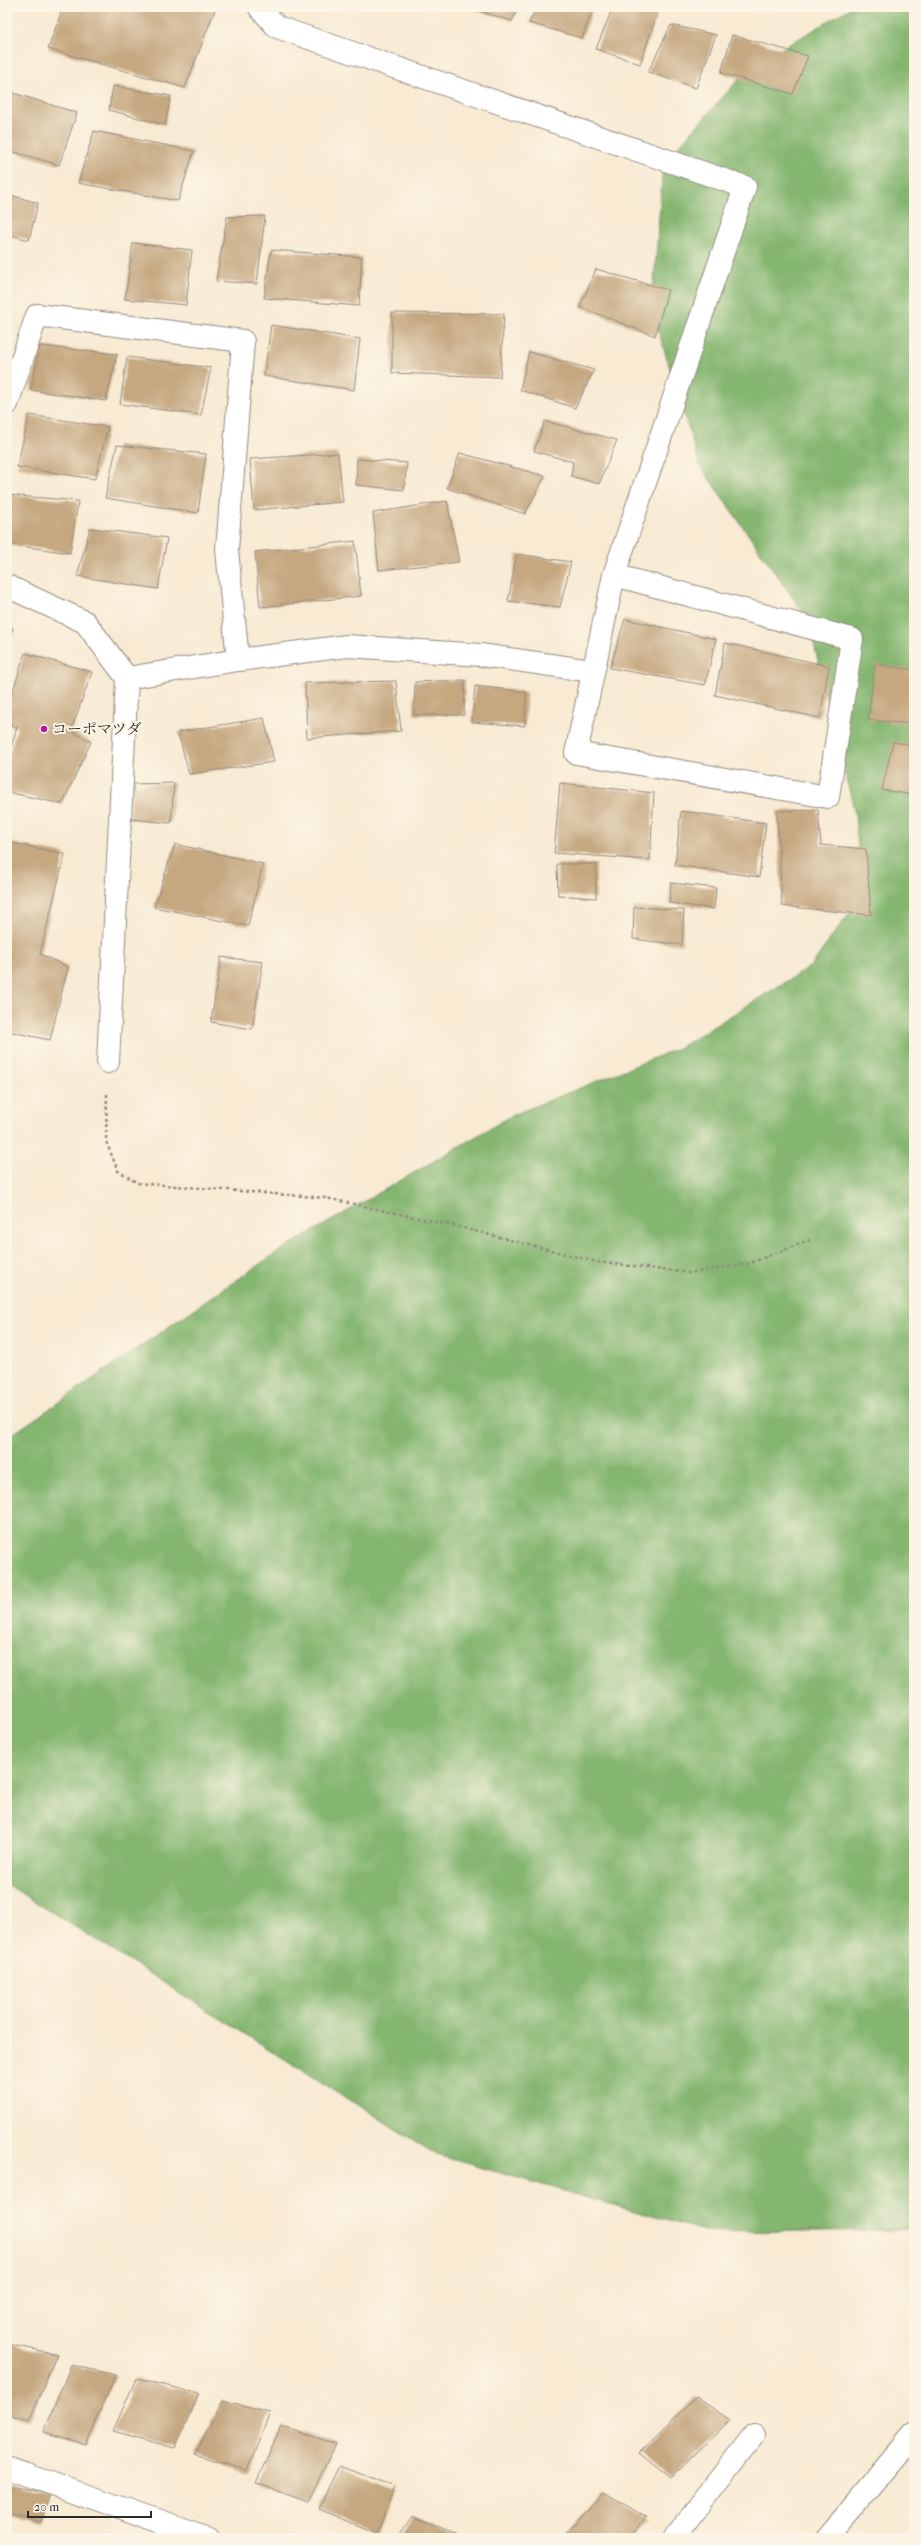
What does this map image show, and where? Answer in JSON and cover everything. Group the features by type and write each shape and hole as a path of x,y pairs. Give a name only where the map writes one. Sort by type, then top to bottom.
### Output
{"street":[{"path":"259,7 277,27 745,187 614,575 592,671 576,753 828,797 852,639 614,575"},
{"path":"7,404 37,315 243,341 228,550 238,660"},
{"path":"7,586 85,622 127,678 108,1062"},
{"path":"127,678 238,660 347,646 480,655 592,671"},
{"path":"674,2538 754,2435"},
{"path":"827,2538 914,2435"},
{"path":"7,2468 208,2538"}],"path":[{"path":"108,1062 106,1141 118,1171 138,1183 326,1198 459,1227 597,1262 690,1273 748,1264 810,1240"}],"green space":[{"path":"852,7 914,7 914,2230 708,2232 437,2155 7,1884 7,1438 276,1253 513,1115 679,1048 811,966 862,895 855,814 808,619 700,466 652,310 663,164 748,69"}],"building":[{"path":"63,7 216,7 185,88 48,49"},
{"path":"465,7 519,7 512,21"},
{"path":"537,7 594,7 582,38 529,23"},
{"path":"613,7 649,7 659,9 640,64 596,49"},
{"path":"671,25 716,35 696,88 648,72"},
{"path":"732,35 808,56 793,94 721,73"},
{"path":"113,86 171,96 165,125 109,110"},
{"path":"7,91 77,113 59,165 7,150"},
{"path":"94,131 194,151 178,201 78,183"},
{"path":"7,194 38,203 29,240 7,234"},
{"path":"265,216 257,284 216,281 227,217"},
{"path":"133,243 192,250 186,305 125,299"},
{"path":"271,250 362,257 359,306 264,298"},
{"path":"596,269 668,290 655,336 580,307"},
{"path":"392,313 504,314 500,377 392,373"},
{"path":"271,325 360,339 354,390 264,376"},
{"path":"40,346 117,354 106,401 31,390"},
{"path":"529,352 594,370 575,408 520,390"},
{"path":"127,357 211,368 201,415 120,404"},
{"path":"29,415 108,427 95,479 17,467"},
{"path":"545,421 617,440 599,484 571,476 573,462 534,451"},
{"path":"117,445 206,454 198,513 105,498"},
{"path":"338,453 343,502 254,510 250,459"},
{"path":"460,453 545,476 525,514 447,488"},
{"path":"357,459 407,463 404,490 356,485"},
{"path":"7,495 78,501 70,553 7,544"},
{"path":"447,501 459,562 379,570 373,513"},
{"path":"90,528 167,538 158,589 77,576"},
{"path":"355,541 361,596 260,607 255,552"},
{"path":"517,554 571,562 560,607 508,601"},
{"path":"625,619 716,639 705,685 610,668"},
{"path":"7,625 13,628 7,647"},
{"path":"725,643 829,666 820,718 715,695"},
{"name":"コーポマツダ","path":"25,653 92,672 71,731 91,742 62,804 7,792 7,762 17,727 7,725 7,710"},
{"path":"875,664 914,670 914,724 868,720"},
{"path":"465,680 464,715 414,715 415,682"},
{"path":"396,681 401,731 307,738 305,683"},
{"path":"475,686 526,692 525,726 472,722"},
{"path":"264,718 274,762 189,774 178,732"},
{"path":"893,742 914,745 914,795 882,790"},
{"path":"174,783 171,823 130,819 132,784"},
{"path":"560,783 654,793 650,860 554,853"},
{"path":"818,810 821,845 866,849 871,915 782,906 777,811"},
{"path":"681,811 766,823 759,877 675,865"},
{"path":"7,842 65,854 40,954 68,967 50,1040 7,1031"},
{"path":"175,844 263,864 248,926 154,907"},
{"path":"557,864 596,864 596,898 558,895"},
{"path":"671,883 716,888 714,909 669,903"},
{"path":"634,907 684,910 682,945 633,939"},
{"path":"221,957 263,962 252,1029 211,1022"},
{"path":"7,2344 57,2354 29,2421 7,2415"},
{"path":"71,2365 116,2375 85,2444 44,2432"},
{"path":"136,2379 199,2393 175,2448 113,2431"},
{"path":"696,2397 730,2420 671,2478 639,2452"},
{"path":"222,2401 270,2413 247,2471 195,2454"},
{"path":"281,2426 336,2444 308,2502 256,2483"},
{"path":"339,2466 395,2487 377,2533 318,2509"},
{"path":"11,2486 50,2494 41,2522 7,2513 7,2493"},
{"path":"603,2492 646,2518 628,2538 563,2538"},
{"path":"412,2515 456,2535 454,2538 397,2538"}],"place":[{"name":"コーポマツダ","path":"44,729"}]}
